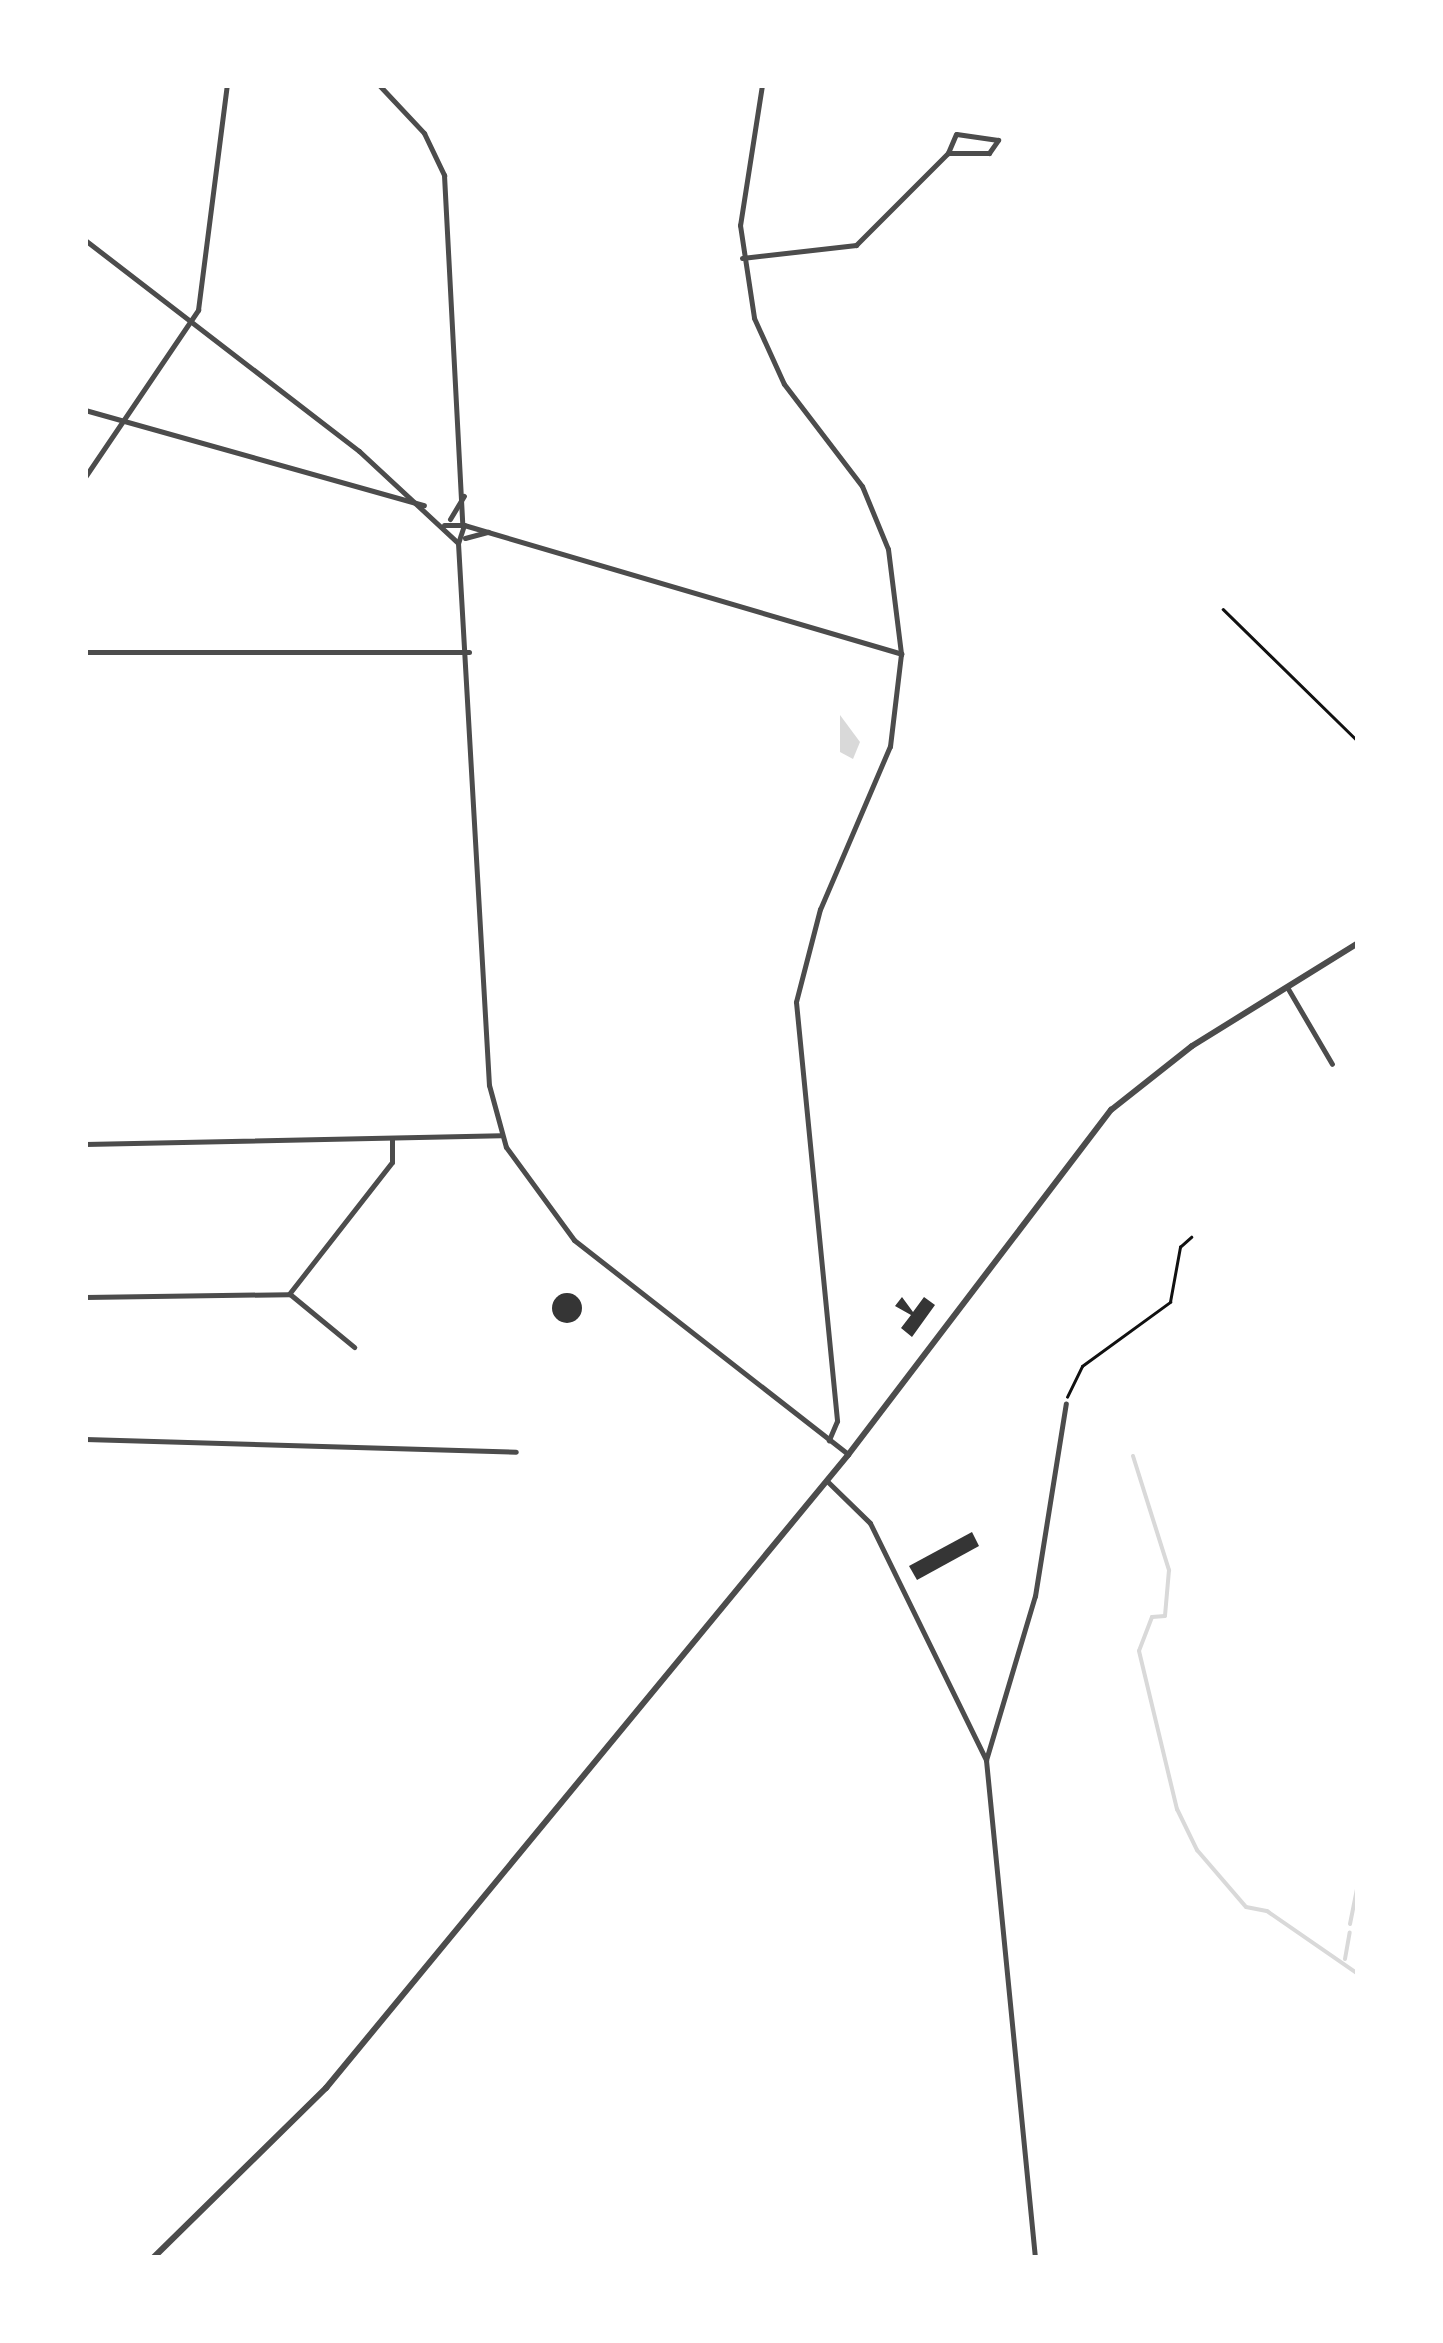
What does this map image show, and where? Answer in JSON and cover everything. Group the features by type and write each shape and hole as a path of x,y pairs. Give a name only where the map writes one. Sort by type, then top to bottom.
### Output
{"street":[{"path":"85,477 192,322 227,85"},
{"path":"380,85 424,133 444,175 464,538"},
{"path":"762,85 742,258 784,384 862,486 888,550 901,654 890,746 820,909 796,1002 838,1421 829,1440"},
{"path":"742,258 856,245 948,153 956,134 998,140 988,153 948,153"},
{"path":"85,240 447,523 491,532 901,654"},
{"path":"85,410 424,505"},
{"path":"458,543 445,539 447,523 464,496"},
{"path":"458,543 491,532"},
{"path":"458,543 470,652 489,1085 501,1134 528,1188 574,1240 848,1454"},
{"path":"85,652 470,652"},
{"path":"152,2258 303,2115 827,1481 1111,1110 1358,942"},
{"path":"1287,987 1332,1064"},
{"path":"85,1144 501,1134"},
{"path":"290,1294 392,1162 392,1139"},
{"path":"85,1297 290,1294 354,1346"},
{"path":"986,1760 1035,1596 1066,1403"},
{"path":"85,1439 516,1452"},
{"path":"827,1481 870,1523 986,1760 1035,2258"}],"path":[{"path":"1223,609 1358,741"},
{"path":"1066,1403 1082,1366 1170,1302 1180,1247 1191,1237"}],"shaded area":[{"path":"840,715 860,742 853,759 840,752"}],"building":[{"path":"567,1293 578,1297 582,1308 578,1319 567,1323 556,1319 552,1308 556,1297"},
{"path":"902,1297 913,1312 924,1297 935,1305 912,1337 901,1328 911,1315 895,1306"},
{"path":"972,1532 979,1546 917,1580 909,1566"}],"waterway":[{"path":"1133,1456 1169,1570 1165,1616 1152,1617 1139,1651 1177,1809 1197,1850 1246,1907 1267,1911 1358,1974"},
{"path":"1350,1924 1358,1884"},
{"path":"1345,1959 1350,1932"}]}
